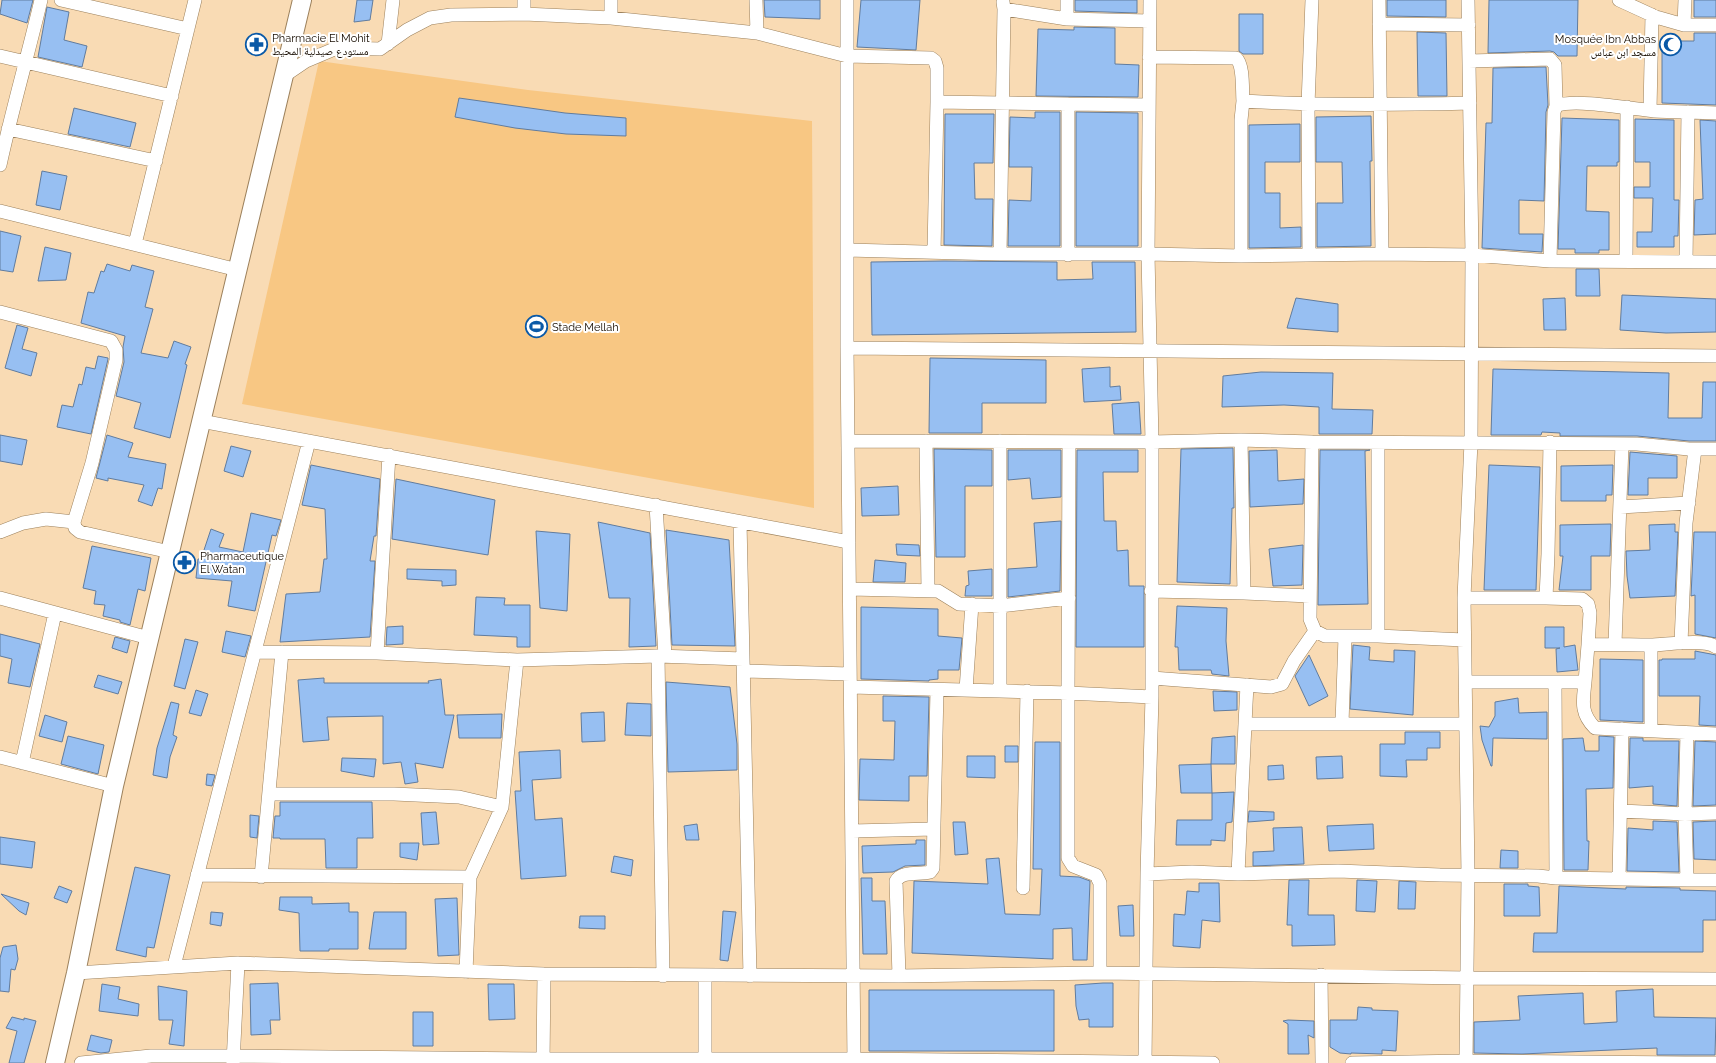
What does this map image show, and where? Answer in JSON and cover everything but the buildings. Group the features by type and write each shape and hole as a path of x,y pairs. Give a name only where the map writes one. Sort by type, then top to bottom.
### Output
{"main road":[{"path":"55,1063 76,973 114,786 302,0"}],"street":[{"path":"0,165 8,129 27,63 41,0"},
{"path":"61,0 188,29"},
{"path":"135,244 195,0"},
{"path":"388,44 393,0"},
{"path":"524,0 524,14"},
{"path":"611,0 611,18"},
{"path":"756,0 757,33"},
{"path":"847,0 847,348 854,1061"},
{"path":"1067,0 1067,19"},
{"path":"1145,1062 1147,874 1152,697 1152,442 1148,254 1150,0"},
{"path":"1309,255 1308,105 1312,0"},
{"path":"1379,0 1379,106 1382,254"},
{"path":"1466,1062 1468,875 1464,598 1471,442 1472,255 1468,0"},
{"path":"1621,0 1652,15 1684,25 1716,25"},
{"path":"1684,25 1685,0"},
{"path":"1000,254 1004,5 1067,19 1149,21"},
{"path":"284,76 306,61 332,50 340,48 380,49 407,30 430,18 451,15 524,14 611,18 757,33 847,56 931,58 935,60 937,68 934,252"},
{"path":"1650,110 1652,15"},
{"path":"1379,24 1469,25"},
{"path":"0,56 172,96"},
{"path":"1149,57 1236,58 1240,61 1243,101 1241,120 1242,256"},
{"path":"1470,61 1550,59 1555,66 1556,106 1554,112 1550,261"},
{"path":"1243,101 1308,105 1379,106 1470,103"},
{"path":"936,102 1149,105"},
{"path":"1556,106 1568,103 1650,110 1716,113"},
{"path":"1068,104 1068,255"},
{"path":"1626,261 1627,107"},
{"path":"1686,262 1688,112"},
{"path":"8,129 156,161"},
{"path":"0,211 238,270"},
{"path":"847,250 1068,255 1472,255 1550,261 1716,262"},
{"path":"0,312 111,341 116,350 116,360 92,463 74,522 75,528 80,532 170,552"},
{"path":"847,348 1716,356"},
{"path":"201,421 849,542"},
{"path":"848,441 1152,442 1241,440 1378,443 1550,442 1653,444 1695,449 1716,449"},
{"path":"1241,440 1244,592"},
{"path":"174,966 196,875 310,441"},
{"path":"926,441 928,590"},
{"path":"1000,441 1000,690"},
{"path":"1069,442 1068,858 1073,866 1096,875 1100,883 1100,973"},
{"path":"1312,442 1310,618 1315,631 1325,636 1378,636 1464,640"},
{"path":"1546,598 1550,442"},
{"path":"1378,443 1378,636"},
{"path":"1615,644 1622,444"},
{"path":"1682,643 1686,523 1695,449"},
{"path":"377,653 389,455"},
{"path":"1620,507 1689,503"},
{"path":"656,505 661,656 663,976"},
{"path":"0,532 23,523 46,520 74,522"},
{"path":"740,522 750,976"},
{"path":"850,589 938,591 950,600 960,604 1000,606 1069,598"},
{"path":"1152,591 1244,592 1310,596"},
{"path":"0,598 149,638"},
{"path":"1464,598 1582,599 1588,604 1590,613 1583,708 1586,720 1595,728 1716,734"},
{"path":"966,690 972,604"},
{"path":"22,763 55,613"},
{"path":"1152,678 1271,687 1282,684 1294,661 1315,631"},
{"path":"1342,723 1345,637"},
{"path":"1588,645 1651,645 1682,643 1712,644 1716,647"},
{"path":"1651,645 1651,730"},
{"path":"255,652 377,653 517,660 661,656 937,690 1000,690 1152,697"},
{"path":"261,877 282,652"},
{"path":"466,972 470,878 502,807 517,660"},
{"path":"1466,682 1585,682"},
{"path":"1555,682 1556,878"},
{"path":"1238,874 1247,685"},
{"path":"899,976 896,881 898,877 903,875 930,872 933,868 937,690"},
{"path":"1023,888 1027,691"},
{"path":"1245,724 1465,724"},
{"path":"1620,878 1622,729"},
{"path":"1687,733 1685,814 1687,880"},
{"path":"0,757 114,786"},
{"path":"269,794 394,794 459,797 502,807"},
{"path":"1621,811 1685,814 1716,813"},
{"path":"852,831 934,828"},
{"path":"1147,874 1192,872 1238,874 1338,871 1556,878 1716,880"},
{"path":"196,875 261,877 470,878"},
{"path":"76,973 238,963 466,972 663,976 899,976 1100,973 1468,978 1716,979"},
{"path":"233,1059 238,963"},
{"path":"543,1061 544,974"},
{"path":"1321,975 1322,1063"},
{"path":"705,976 705,1059"},
{"path":"81,1063 151,1059 543,1061 705,1059 1213,1063"},
{"path":"1352,1063 1716,1063"}],"shaded area":[{"name":"Stade Mellah","path":"319,61 528,90 812,121 814,508 242,404"}],"place":[{"name":"Pharmacie El Mohit مستودع صيدلية المحيط","path":"257,44"},
{"name":"Mosquée Ibn Abbas مسجد ابن عباس","path":"1671,45"},
{"name":"Stade Mellah","path":"536,327"},
{"name":"Pharmaceutique El Watan","path":"184,562"}]}
